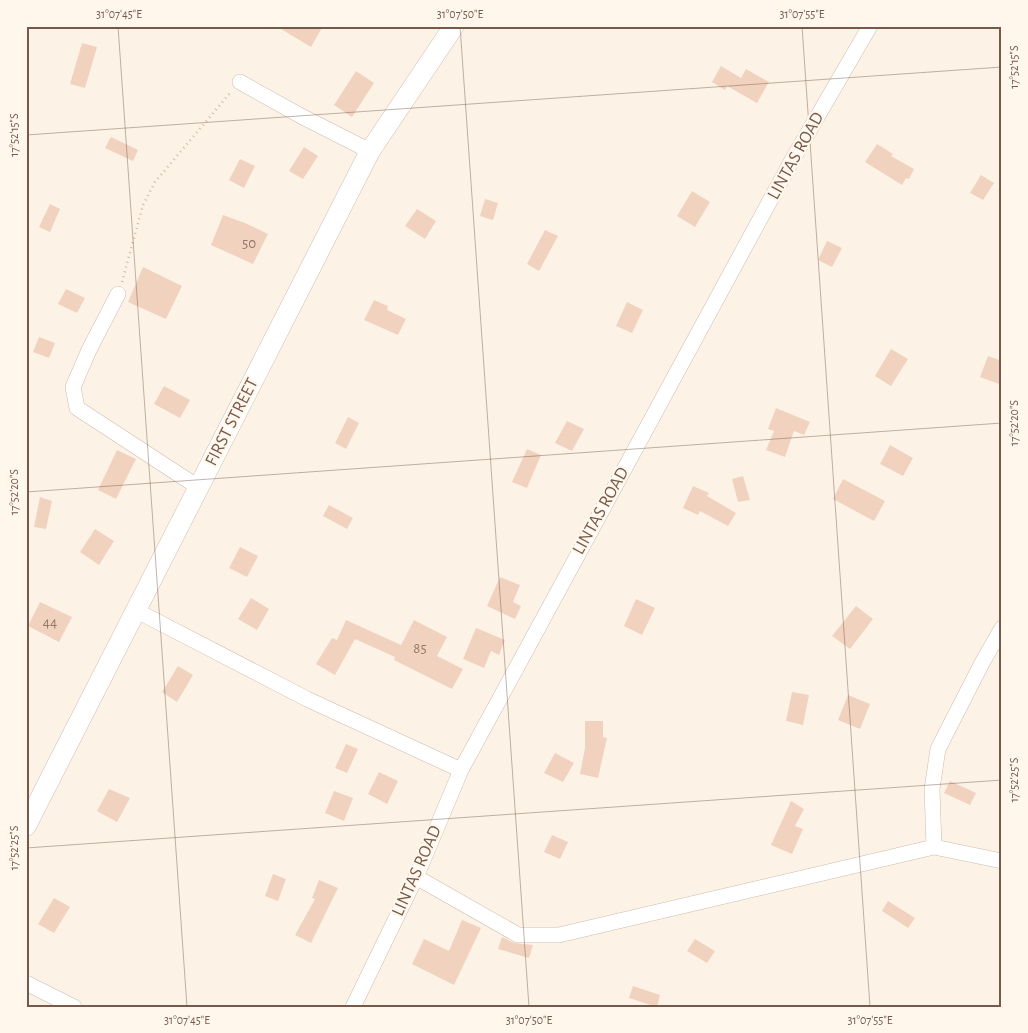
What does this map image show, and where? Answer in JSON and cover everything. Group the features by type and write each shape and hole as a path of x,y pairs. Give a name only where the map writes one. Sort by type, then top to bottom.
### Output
{"street":[{"name":"FIRST STREET","path":"26,826 370,151 454,26"},
{"name":"LINTAS ROAD","path":"353,1007 416,877 460,770 787,170 870,26"},
{"path":"240,82 370,151"},
{"path":"118,294 89,350 73,387 77,408 198,487"},
{"path":"137,611 307,699 460,770"},
{"path":"934,847 932,789 938,749 1002,628"},
{"path":"416,877 518,935 559,935 934,847 1002,861"},
{"path":"26,983 74,1007"}],"path":[{"path":"118,294 143,206 154,182 240,82"}],"building":[{"path":"276,26 323,26 311,47"},
{"path":"82,43 97,47 85,88 70,84"},
{"path":"721,66 741,78 746,69 769,82 757,103 727,86 725,90 712,82"},
{"path":"356,71 374,83 352,117 334,105"},
{"path":"111,137 138,150 133,161 105,148"},
{"path":"877,144 893,154 891,156 914,169 909,179 906,178 902,185 865,162"},
{"path":"304,147 318,156 303,179 289,171"},
{"path":"240,159 255,166 244,188 229,180"},
{"path":"981,175 994,183 983,200 970,193"},
{"path":"692,191 710,202 695,227 677,216"},
{"path":"485,199 498,203 493,220 480,216"},
{"path":"50,204 60,209 50,232 39,227"},
{"path":"417,209 436,221 425,239 405,226"},
{"path":"223,215 268,234 253,264 211,245"},
{"path":"545,230 558,236 539,271 527,264"},
{"path":"827,241 842,248 832,267 818,260"},
{"path":"143,267 182,286 166,319 128,302"},
{"path":"66,289 85,298 77,313 58,304"},
{"path":"374,300 388,306 387,310 406,319 398,335 364,320"},
{"path":"627,302 643,310 632,333 616,326"},
{"path":"39,337 55,343 49,358 33,352"},
{"path":"891,349 908,359 891,386 875,376"},
{"path":"988,356 1002,361 1002,385 980,377"},
{"path":"164,386 190,400 180,418 154,404"},
{"path":"776,408 810,422 804,435 794,431 785,457 766,450 774,431 768,429"},
{"path":"348,417 359,423 346,449 335,443"},
{"path":"567,421 584,429 572,451 555,443"},
{"path":"890,445 913,458 903,476 880,464"},
{"path":"527,449 541,455 527,488 512,482"},
{"path":"117,450 136,459 116,499 98,490"},
{"path":"743,476 750,500 738,502 732,479"},
{"path":"843,479 885,501 874,521 833,499"},
{"path":"693,486 709,493 707,496 736,513 728,526 700,511 698,515 683,508"},
{"path":"40,497 52,501 46,529 34,527"},
{"path":"329,505 353,518 347,529 323,516"},
{"path":"95,529 114,541 99,565 80,552"},
{"path":"240,547 258,556 247,577 229,568"},
{"path":"500,577 520,585 513,602 521,606 515,619 487,606"},
{"path":"251,598 269,609 257,630 238,619"},
{"path":"636,599 655,608 642,635 624,626"},
{"path":"40,602 72,617 59,642 28,626"},
{"path":"856,606 873,619 850,649 832,636"},
{"path":"346,620 401,645 414,620 447,637 437,656 463,669 452,689 394,660 395,657 355,639 335,675 316,664 332,638 337,640"},
{"path":"476,628 505,640 499,655 491,651 484,668 463,659"},
{"path":"178,666 193,675 177,702 162,692"},
{"path":"792,692 809,695 803,725 786,721"},
{"path":"848,695 870,704 860,729 838,720"},
{"path":"585,721 603,721 603,737 607,738 598,778 580,774 585,748"},
{"path":"346,744 358,749 347,773 335,768"},
{"path":"555,753 574,763 563,782 544,773"},
{"path":"379,772 398,781 387,804 368,794"},
{"path":"950,781 976,793 970,805 944,793"},
{"path":"109,789 130,798 117,822 97,811"},
{"path":"334,791 353,798 344,821 325,813"},
{"path":"791,801 804,809 795,826 803,829 792,854 771,845"},
{"path":"552,835 568,842 560,859 544,852"},
{"path":"273,874 286,879 278,901 265,896"},
{"path":"319,880 338,888 311,943 295,935 315,899 312,898"},
{"path":"54,898 70,907 54,933 38,924"},
{"path":"888,901 915,918 908,928 882,911"},
{"path":"462,920 481,928 454,985 412,964 424,939 449,951"},
{"path":"502,937 514,943 533,945 529,958 498,949"},
{"path":"695,939 715,951 707,963 687,951"},
{"path":"633,986 660,995 657,1007 629,998"}]}
